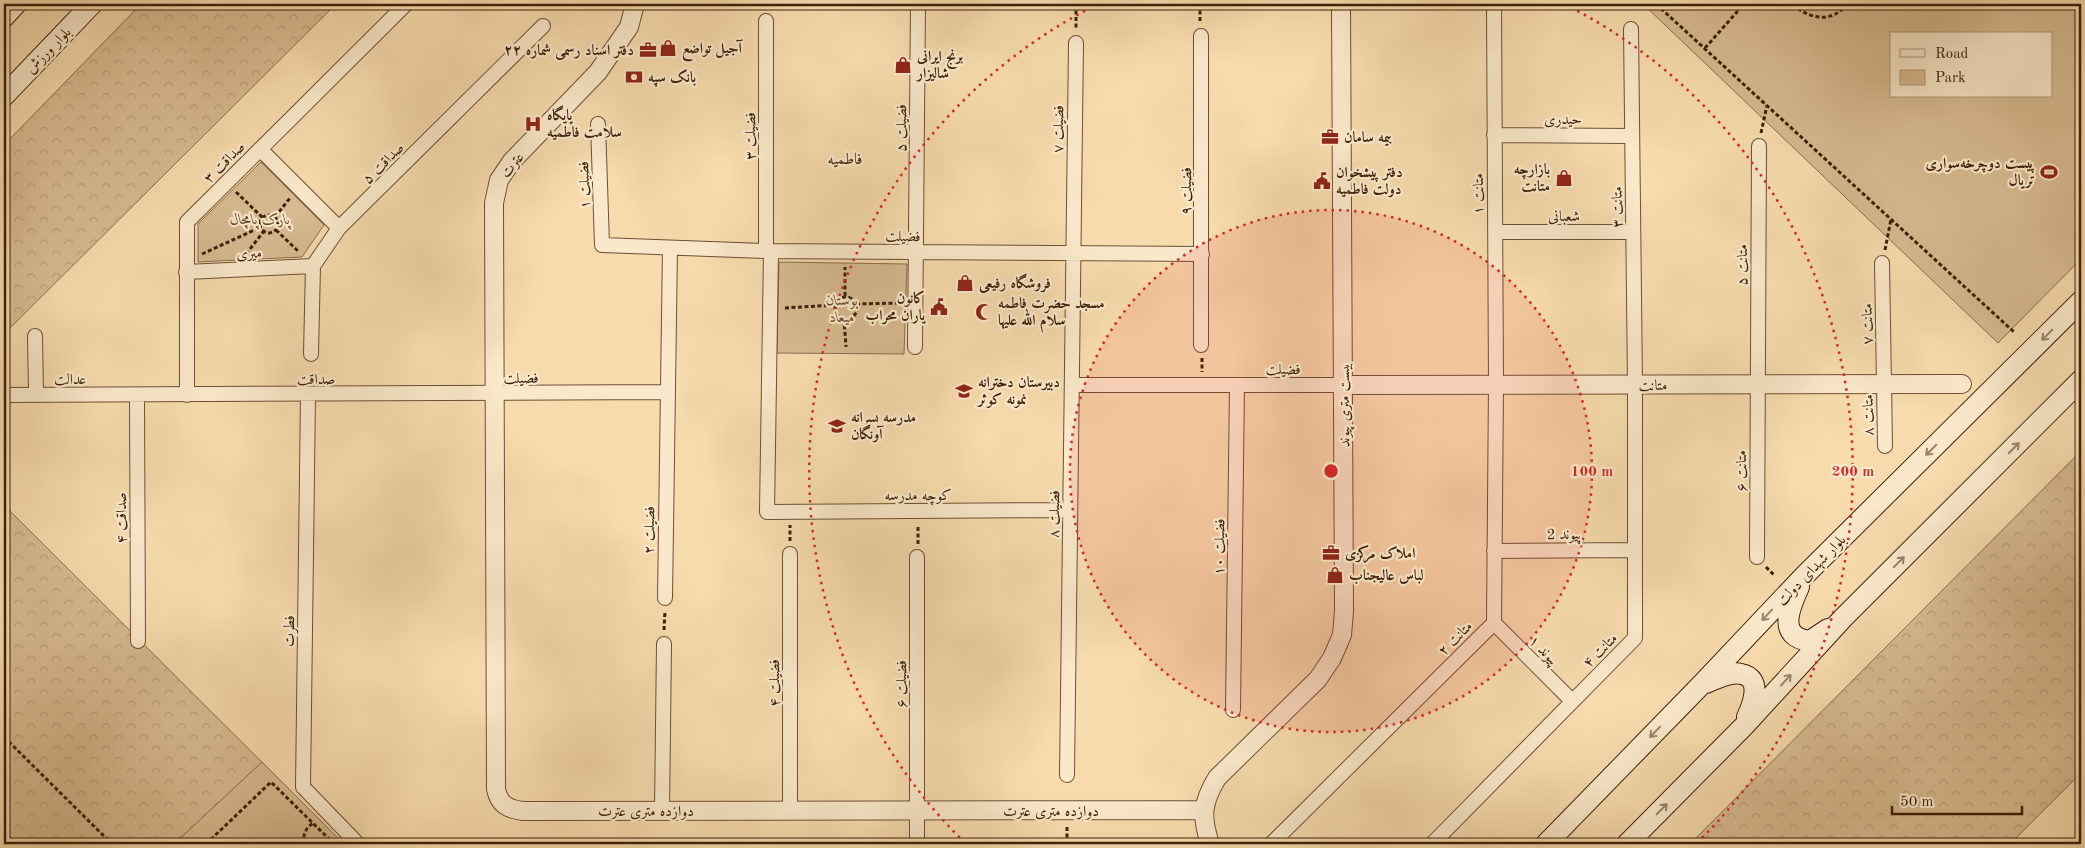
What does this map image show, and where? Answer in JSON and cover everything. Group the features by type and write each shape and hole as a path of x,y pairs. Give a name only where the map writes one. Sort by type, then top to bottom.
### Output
{"main road":[{"path":"4,17 16,4"},
{"name":"بلوار ورزش","path":"4,96 92,4"},
{"name":"بلوار شهدای دولت","path":"1546,844 1804,576 2081,301"},
{"path":"1627,844 1744,726 1843,618 2081,380"},
{"path":"1804,576 1790,609 1788,624 1793,633 1802,640 1810,641 1843,618"},
{"path":"1702,684 1728,675 1740,674 1749,678 1756,690 1755,700 1744,726"}],"street":[{"name":"صداقت ۳","path":"186,395 187,222 406,4"},
{"name":"عترت","path":"494,394 494,203 499,180 512,161 598,72 629,27 635,4"},
{"name":"فضیلت ۵","path":"915,346 918,4"},
{"name":"بیست متری پیوند","path":"1210,844 1205,829 1204,810 1207,795 1217,778 1318,679 1332,658 1342,635 1344,611 1344,385 1341,4"},
{"name":"متانت ۱","path":"1494,4 1496,384"},
{"name":"فضیلت ۳","path":"766,21 768,251 771,309 767,512"},
{"name":"صداقت ۵","path":"313,266 339,228 544,26"},
{"name":"متانت ۳","path":"1631,29 1635,385"},
{"name":"فضیلت ۹","path":"1201,36 1201,345"},
{"name":"فضیلت ۷","path":"1073,254 1076,43"},
{"name":"فضیلت ۱","path":"598,124 602,245"},
{"name":"حیدری","path":"1494,136 1632,136"},
{"name":"متانت ۵","path":"1758,384 1759,146"},
{"path":"260,149 339,228"},
{"name":"شعبانی","path":"1495,232 1633,232"},
{"name":"فضیلت","path":"602,245 768,251 1202,254"},
{"name":"فضیلت ۲","path":"665,598 670,248"},
{"name":"فضیلت ۸","path":"1067,774 1073,254"},
{"name":"متانت ۷","path":"1882,263 1884,384"},
{"name":"میری","path":"186,266 233,270 313,266"},
{"path":"311,354 313,266"},
{"path":"35,336 36,395"},
{"name":"متانت ۲","path":"1271,844 1494,622 1496,384"},
{"name":"متانت ۶","path":"1757,557 1758,384"},
{"name":"متانت ۸","path":"1884,384 1885,446"},
{"name":"متانت","path":"1344,385 1962,384"},
{"name":"فضیلت","path":"1072,385 1344,385"},
{"name":"فضیلت ۱۰","path":"1233,710 1237,385"},
{"name":"متانت ۴","path":"1432,844 1634,638 1635,385"},
{"name":"فضیلت","path":"494,394 667,392"},
{"name":"صداقت","path":"137,395 494,394"},
{"name":"دوازده متری عترت","path":"494,394 496,789 498,799 504,806 523,811 1204,810"},
{"name":"عدالت","path":"4,395 137,395"},
{"name":"صداقت ۴","path":"137,395 138,641"},
{"name":"فطرت","path":"308,395 303,787 358,844"},
{"name":"کوچه مدرسه","path":"767,512 1070,510"},
{"name":"پیوند 2","path":"1494,551 1635,550"},
{"name":"فضیلت ۴","path":"790,554 790,811"},
{"name":"فضیلت ۶","path":"917,844 918,557"},
{"name":"پیوند ۱","path":"1494,622 1572,701"},
{"path":"662,811 664,644"}],"path":[{"path":"1076,4 1076,43"},
{"path":"1656,4 2014,332"},
{"path":"1705,48 1744,4"},
{"path":"1794,4 1805,14 1820,18 1834,15 1848,4"},
{"path":"1759,146 1767,105"},
{"path":"227,182 263,218"},
{"path":"274,217 298,187"},
{"path":"263,218 269,215 274,217 278,223 276,230"},
{"path":"233,270 262,229 263,218"},
{"path":"1882,263 1891,220"},
{"path":"186,266 262,229 270,232 276,230"},
{"path":"276,230 313,266"},
{"path":"845,296 846,252"},
{"path":"845,296 852,298 856,304 855,315 848,319 844,319 836,313 835,305 839,299 845,296"},
{"path":"856,304 916,303"},
{"path":"771,309 835,305"},
{"path":"844,319 846,348"},
{"path":"1201,345 1202,385"},
{"path":"918,511 918,557"},
{"path":"790,512 790,554"},
{"path":"664,644 665,598"},
{"path":"4,737 112,844"},
{"path":"206,844 271,782 335,844"},
{"path":"304,844 304,834 307,827 313,823"}],"green space":[{"path":"141,4 336,4 4,334 4,145"},
{"path":"1643,4 2081,4 2081,259 1998,343"},
{"name":"پارک پامچال","path":"261,162 324,225 302,257 198,262 198,224"},
{"name":"بوستان میعاد","path":"779,262 907,264 904,354 777,353"},
{"path":"2081,451 2081,773 2010,844 1690,844"},
{"path":"4,505 344,844 4,844"},
{"path":"262,762 344,844 174,844"}],"place":[{"name":"آجیل تواضع","path":"668,48"},
{"name":"دفتر اسناد رسمی شماره ۲۲","path":"648,50"},
{"name":"برنج ایرانی شالیزار","path":"903,65"},
{"name":"بانک سپه","path":"634,77"},
{"name":"پایگاه سلامت فاطمیه","path":"533,124"},
{"name":"بیمه سامان","path":"1330,137"},
{"name":"پیست دوچرخه‌سواری تریال","path":"2049,172"},
{"name":"بازارچه متانت","path":"1564,178"},
{"name":"دفتر پیشخوان دولت فاطمیه","path":"1322,181"},
{"name":"فروشگاه رفیعی","path":"965,283"},
{"name":"کانون یاران محراب","path":"939,307"},
{"name":"مسجد حضرت فاطمه سلام الله علیها","path":"984,312"},
{"name":"دبیرستان دخترانه نمونه کوثر","path":"964,391"},
{"name":"مدرسه پسرانه آونگان","path":"837,426"},
{"name":"املاک مرکزی","path":"1331,553"},
{"name":"لباس عالیجناب","path":"1335,575"}],"district":[{"name":"فاطمیه","path":"845,158"}]}
